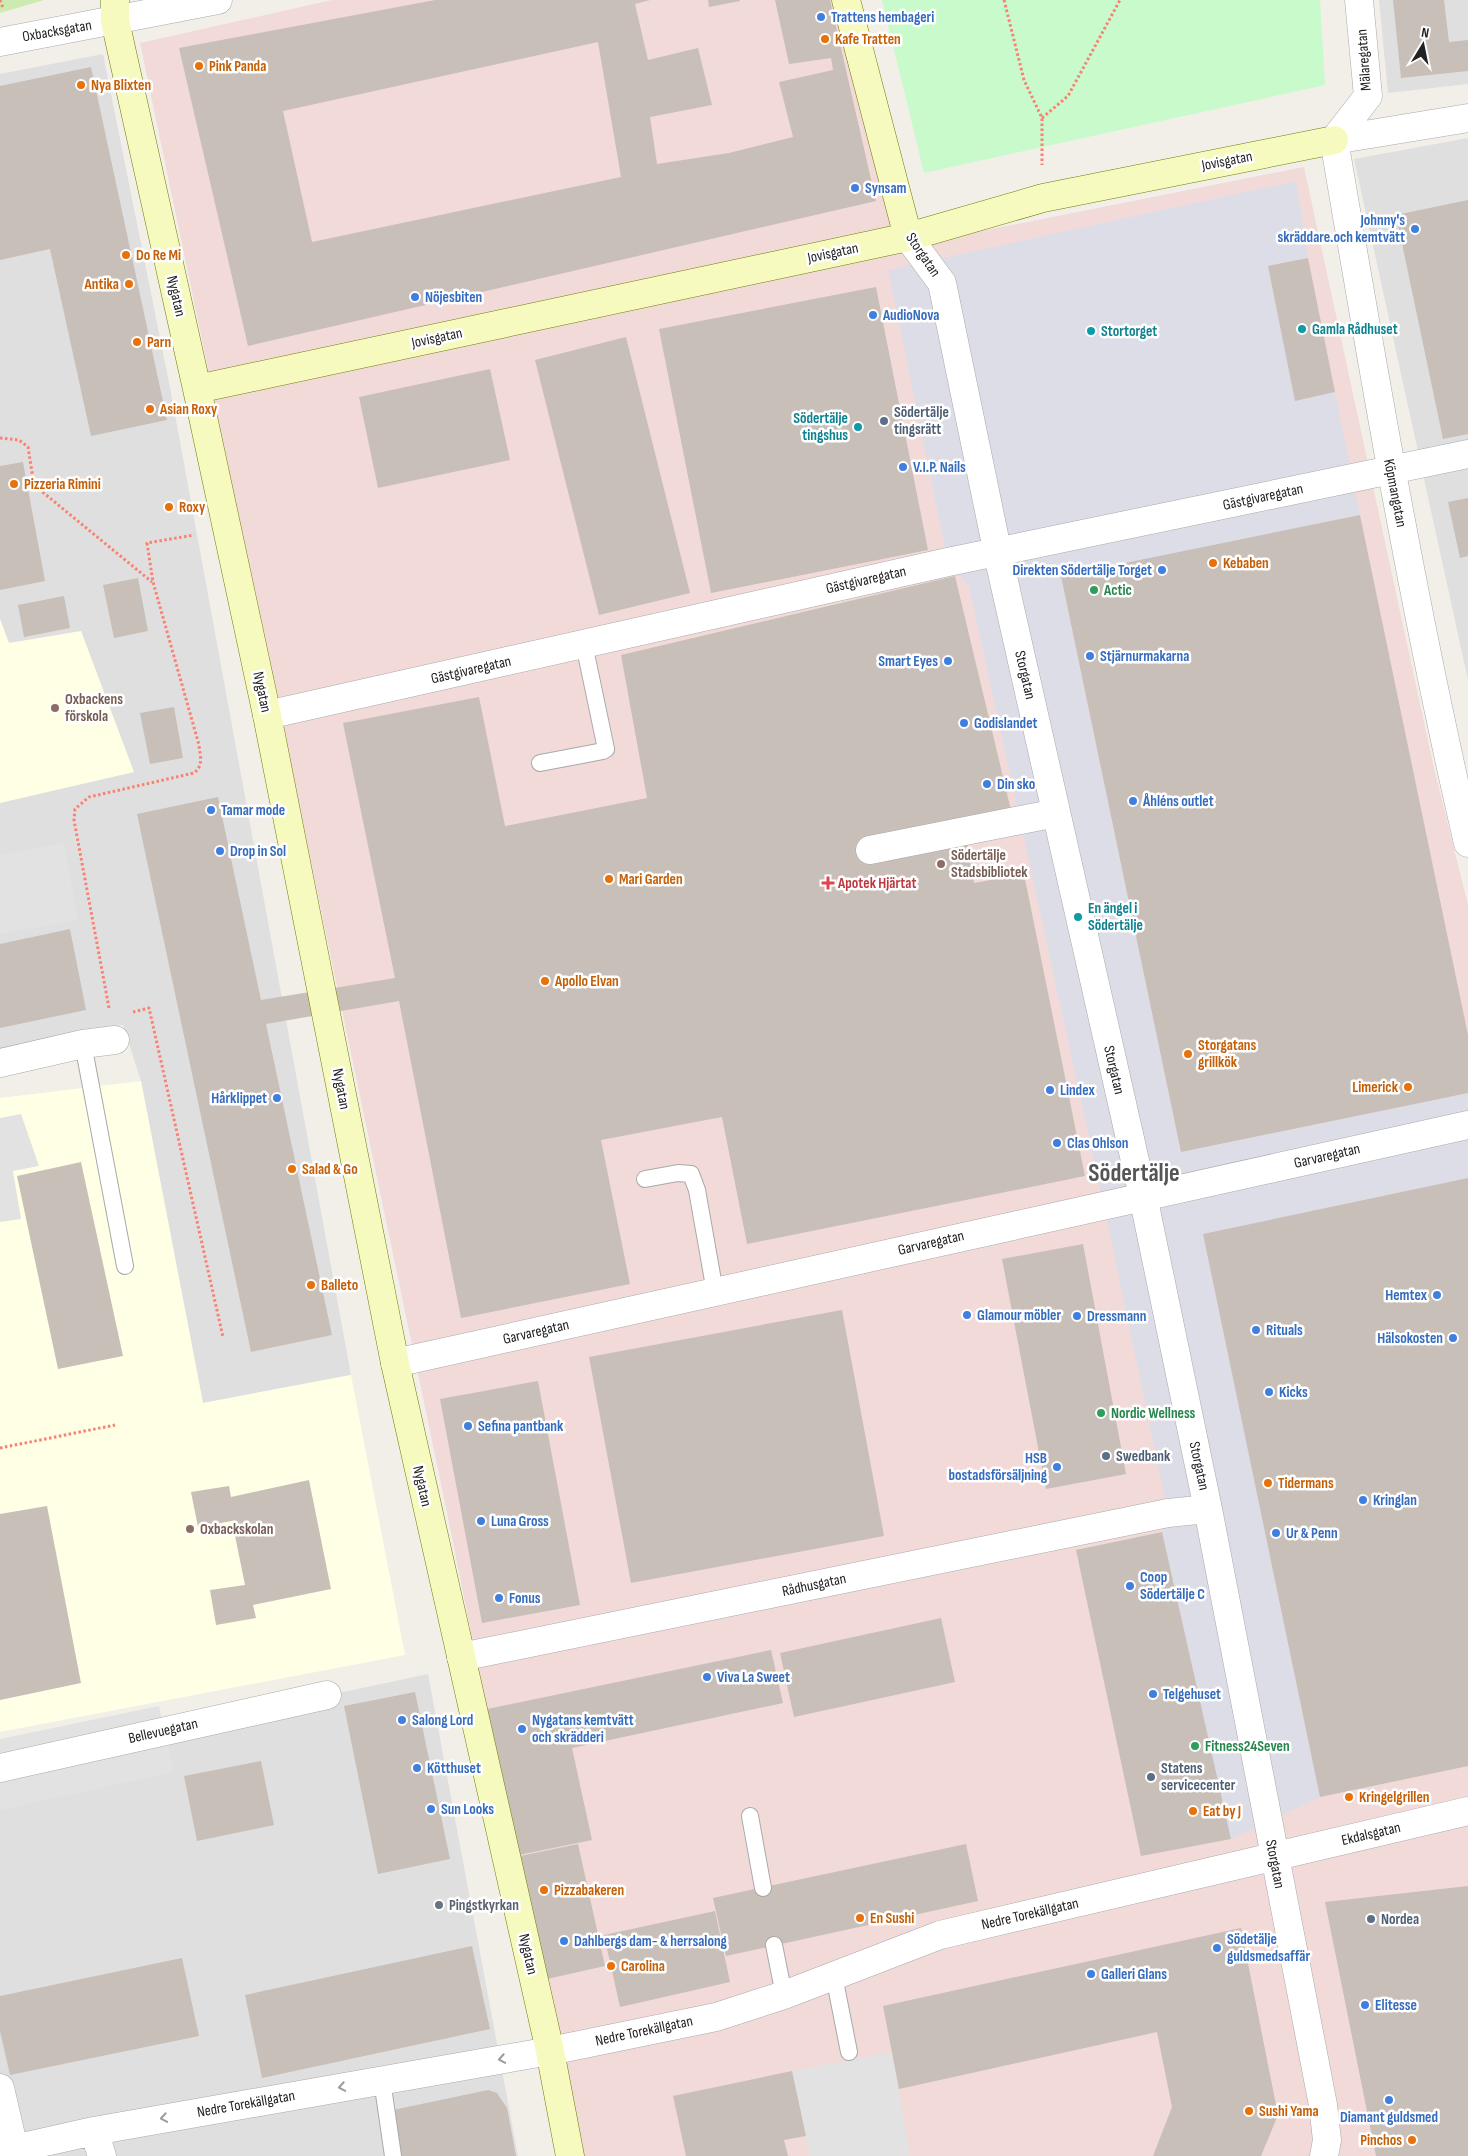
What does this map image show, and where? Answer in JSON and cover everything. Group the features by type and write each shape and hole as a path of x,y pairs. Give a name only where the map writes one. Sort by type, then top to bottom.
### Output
{"street":[{"name":"Oxbacksgatan","path":"0,42 111,7 218,0"},
{"name":"Storgatan","path":"846,0 908,237 942,283 997,552 1143,1196 1208,1509 1274,1857 1324,2106 1327,2140 1324,2156"},
{"name":"Mälaregatan","path":"1334,140 1368,96 1359,0"},
{"name":"Nygatan","path":"111,7 197,389 267,716 395,1363 550,2051 570,2156"},
{"name":"Jovisgatan","path":"197,389 908,237 1043,198 1334,140 1468,118"},
{"name":"Köpmangatan","path":"1334,140 1390,471 1457,749 1468,843"},
{"name":"Gästgivaregatan","path":"267,716 997,552 1468,454"},
{"path":"870,850 1056,813"},
{"path":"0,1063 83,1044 112,1029"},
{"name":"Garvaregatan","path":"395,1363 1468,1125"},
{"name":"Rådhusgatan","path":"461,1657 1168,1513 1208,1509"},
{"name":"Bellevuegatan","path":"0,1768 327,1695"},
{"name":"Ekdalsgatan","path":"1274,1857 1468,1811"},
{"name":"Nedre Torekällgatan","path":"7,2151 98,2144 382,2080 550,2051 716,2017 834,1976 940,1935 1274,1857"},
{"path":"0,2088 7,2151"}],"lane":[{"path":"540,763 606,749 584,644"},
{"path":"83,1044 125,1266"},
{"path":"645,1179 678,1173 691,1174 697,1190 715,1292"},
{"path":"750,1816 763,1888"},
{"path":"774,1945 784,1994"},
{"path":"834,1976 849,2052"},
{"path":"382,2080 393,2156"}],"path":[{"path":"1004,0 1024,80 1042,118 1043,198"},
{"path":"1042,118 1068,96 1120,0"},
{"path":"0,438 19,440 28,447 34,485 153,582"},
{"path":"223,1337 149,1008 112,1029 74,820 75,810 89,797 194,773 199,769 201,763 199,745 153,582 147,543 227,529"},
{"path":"0,1448 115,1425"}],"shaded area":[{"path":"332,0 858,0 921,243 1304,167 1433,764 1468,905 1468,2156 575,2156 450,1527 140,43"},
{"path":"1379,0 1468,0 1468,84 1388,93"},
{"path":"103,54 172,398 351,1375 203,1403 141,1081 123,1025 0,1051 0,74"},
{"path":"1468,138 1468,680 1354,159"},
{"path":"1296,181 1308,258 1268,266 1296,401 1335,392 1360,515 1061,577 1181,1152 1468,1093 1468,1178 1203,1234 1320,1797 1231,1839 1162,1532 1168,1513 1104,1206 969,586 948,562 888,270"},
{"name":"Oxbackens förskola","path":"0,619 9,643 81,631 134,772 0,803"},
{"path":"64,843 78,920 0,934 0,855"},
{"name":"Oxbackskolan","path":"141,1081 203,1403 351,1375 405,1655 0,1732 0,1098"},
{"path":"21,1114 39,1166 13,1171 21,1219 0,1222 0,1118"},
{"path":"428,1674 518,2156 0,2156 0,1765"},
{"path":"159,1706 174,1772 0,1810 0,1739"},
{"path":"892,2052 910,2156 810,2156 792,2071"}],"green space":[{"path":"0,0 44,0 0,13"},
{"path":"882,0 1320,0 1325,85 924,173"}],"building":[{"path":"435,0 650,0 635,4 648,60 698,48 712,105 650,117 657,164 729,153 793,137 779,82 833,70 831,58 789,64 775,0 830,0 876,201 248,346 179,48","holes":["598,42 621,177 312,242 283,111"]},
{"path":"708,0 740,0 740,1 709,7"},
{"path":"1393,0 1444,0 1449,42 1468,40 1468,71 1401,78"},
{"path":"91,67 167,420 91,436 50,249 0,260 0,86"},
{"path":"1468,200 1468,434 1443,439 1396,215"},
{"name":"Gamla Rådhuset","path":"1308,258 1335,392 1295,401 1268,266"},
{"path":"876,287 928,550 711,593 659,329"},
{"path":"626,337 690,593 599,615 535,360"},
{"path":"490,369 510,460 378,488 359,397"},
{"path":"23,462 45,581 0,590 0,466"},
{"path":"1468,498 1468,556 1460,558 1448,502"},
{"path":"1360,515 1468,1035 1468,1093 1181,1152 1061,576"},
{"path":"955,576 1015,827 966,836 974,883 1024,874 1085,1176 747,1244 722,1117 601,1140 630,1284 461,1318 399,1001 266,1024 332,1335 251,1352 137,814 218,797 261,1000 395,978 343,723 479,697 505,826 647,798 621,655"},
{"path":"138,578 148,631 114,638 103,585"},
{"path":"64,596 70,628 24,637 18,605"},
{"path":"174,707 183,758 150,764 140,713"},
{"path":"70,929 86,1010 0,1028 0,944"},
{"path":"81,1162 123,1356 58,1369 17,1176"},
{"name":"Kringlan","path":"1468,1178 1468,1766 1320,1797 1203,1234"},
{"path":"1083,1244 1126,1474 1046,1489 1002,1259"},
{"path":"842,1310 884,1536 631,1583 589,1357"},
{"path":"538,1381 580,1605 482,1623 440,1399"},
{"path":"309,1480 331,1589 253,1605 256,1618 216,1625 210,1590 245,1585 232,1521 198,1527 191,1492 229,1486 231,1497"},
{"path":"47,1506 81,1683 0,1700 0,1514"},
{"name":"Telgehuset","path":"1162,1532 1231,1839 1141,1856 1076,1550"},
{"path":"941,1618 955,1682 794,1717 780,1653"},
{"path":"771,1650 783,1703 572,1748 592,1840 519,1855 487,1709"},
{"path":"415,1692 450,1859 378,1874 344,1706"},
{"path":"261,1761 274,1825 197,1841 184,1776"},
{"path":"578,1844 605,1966 547,1979 520,1856"},
{"path":"966,1844 978,1901 726,1956 713,1898"},
{"path":"1468,1886 1468,2156 1376,2156 1325,1902"},
{"path":"715,1911 730,1982 620,2007 604,1935"},
{"path":"1241,1928 1278,2115 1261,2156 1153,2156 1172,2107 1157,2032 899,2089 883,2006"},
{"path":"472,1946 490,2029 262,2078 245,1995"},
{"path":"182,1958 199,2036 10,2075 0,2031 0,1996"},
{"path":"792,2071 806,2136 784,2140 788,2156 686,2156 673,2096"},
{"path":"488,2090 497,2093 507,2108 516,2156 402,2156 393,2110"}],"place":[{"name":"Trattens hembageri","path":"821,17"},
{"name":"Kafe Tratten","path":"825,39"},
{"name":"Pink Panda","path":"199,66"},
{"name":"Nya Blixten","path":"81,85"},
{"name":"Synsam","path":"855,188"},
{"name":"Johnny's skräddare.och kemtvätt","path":"1415,229"},
{"name":"Do Re Mi","path":"126,255"},
{"name":"Antika","path":"129,284"},
{"name":"Nöjesbiten","path":"415,297"},
{"name":"AudioNova","path":"873,315"},
{"name":"Gamla Rådhuset","path":"1302,329"},
{"name":"Stortorget","path":"1091,331"},
{"name":"Parn","path":"137,342"},
{"name":"Asian Roxy","path":"150,409"},
{"name":"Södertälje tingsrätt","path":"884,421"},
{"name":"Södertälje tingshus","path":"858,427"},
{"name":"V.I.P. Nails","path":"903,467"},
{"name":"Pizzeria Rimini","path":"14,484"},
{"name":"Roxy","path":"169,507"},
{"name":"Kebaben","path":"1213,563"},
{"name":"Direkten Södertälje Torget","path":"1162,570"},
{"name":"Actic","path":"1094,590"},
{"name":"Stjärnurmakarna","path":"1090,656"},
{"name":"Smart Eyes","path":"948,661"},
{"name":"Oxbackens förskola","path":"55,708"},
{"name":"Godislandet","path":"964,723"},
{"name":"Din sko","path":"987,784"},
{"name":"Åhléns outlet","path":"1133,801"},
{"name":"Tamar mode","path":"211,810"},
{"name":"Drop in Sol","path":"220,851"},
{"name":"Södertälje Stadsbibliotek","path":"941,864"},
{"name":"Mari Garden","path":"609,879"},
{"name":"Apotek Hjärtat","path":"828,883"},
{"name":"En ängel i Södertälje","path":"1078,917"},
{"name":"Apollo Elvan","path":"545,981"},
{"name":"Storgatans grillkök","path":"1188,1054"},
{"name":"Limerick","path":"1408,1087"},
{"name":"Lindex","path":"1050,1090"},
{"name":"Hårklippet","path":"277,1098"},
{"name":"Clas Ohlson","path":"1057,1143"},
{"name":"Salad & Go","path":"292,1169"},
{"name":"Balleto","path":"311,1285"},
{"name":"Hemtex","path":"1437,1295"},
{"name":"Glamour möbler","path":"967,1315"},
{"name":"Dressmann","path":"1077,1316"},
{"name":"Rituals","path":"1256,1330"},
{"name":"Hälsokosten","path":"1453,1338"},
{"name":"Kicks","path":"1269,1392"},
{"name":"Nordic Wellness","path":"1101,1413"},
{"name":"Sefina pantbank","path":"468,1426"},
{"name":"Swedbank","path":"1106,1456"},
{"name":"HSB bostadsförsäljning","path":"1057,1467"},
{"name":"Tidermans","path":"1268,1483"},
{"name":"Kringlan","path":"1363,1500"},
{"name":"Luna Gross","path":"481,1521"},
{"name":"Oxbackskolan","path":"190,1529"},
{"name":"Ur & Penn","path":"1276,1533"},
{"name":"Coop Södertälje C","path":"1130,1586"},
{"name":"Fonus","path":"499,1598"},
{"name":"Viva La Sweet","path":"707,1677"},
{"name":"Telgehuset","path":"1153,1694"},
{"name":"Salong Lord","path":"402,1720"},
{"name":"Nygatans kemtvätt och skrädderi","path":"522,1729"},
{"name":"Fitness24Seven","path":"1195,1746"},
{"name":"Kötthuset","path":"417,1768"},
{"name":"Statens servicecenter","path":"1151,1777"},
{"name":"Kringelgrillen","path":"1349,1797"},
{"name":"Sun Looks","path":"431,1809"},
{"name":"Eat by J","path":"1193,1811"},
{"name":"Pizzabakeren","path":"544,1890"},
{"name":"Pingstkyrkan","path":"439,1905"},
{"name":"En Sushi","path":"860,1918"},
{"name":"Nordea","path":"1371,1919"},
{"name":"Dahlbergs dam- & herrsalong","path":"564,1941"},
{"name":"Södetälje guldsmedsaffär","path":"1217,1948"},
{"name":"Carolina","path":"611,1966"},
{"name":"Galleri Glans","path":"1091,1974"},
{"name":"Elitesse","path":"1365,2005"},
{"name":"Diamant guldsmed","path":"1389,2100"},
{"name":"Sushi Yama","path":"1249,2111"},
{"name":"Pinchos","path":"1412,2140"}],"district":[{"name":"Södertälje","path":"1134,1173"}]}
